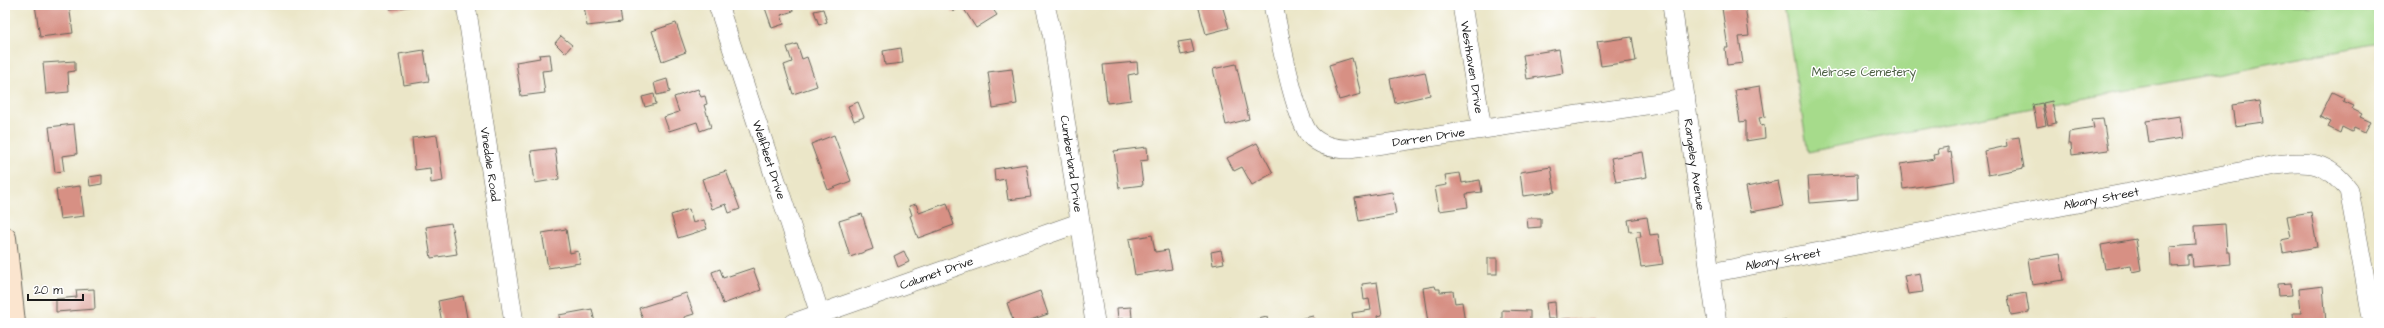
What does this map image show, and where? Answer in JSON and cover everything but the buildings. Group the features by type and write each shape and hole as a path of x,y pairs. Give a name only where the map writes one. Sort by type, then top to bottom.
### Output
{"main road":[{"path":"5,238 14,323"}],"street":[{"name":"Vinedale Road","path":"466,5 514,323"},
{"name":"Wellfleet Drive","path":"718,5 820,314"},
{"name":"Cumberland Drive","path":"1045,5 1053,38 1079,223 1095,323"},
{"name":"Darren Drive","path":"1273,5 1299,115 1305,129 1316,140 1331,147 1349,149 1686,99"},
{"name":"Westhaven Drive","path":"1462,5 1482,129"},
{"name":"Rangeley Avenue","path":"1672,5 1716,323"},
{"name":"Albany Street","path":"1710,273 2276,165 2295,162 2312,163 2329,168 2340,177 2350,190 2373,323"},
{"name":"Calumet Drive","path":"794,323 1079,223"}],"green space":[{"name":"Melrose Cemetery","path":"1784,5 2379,5 2379,43 1910,131 1808,152"}]}
